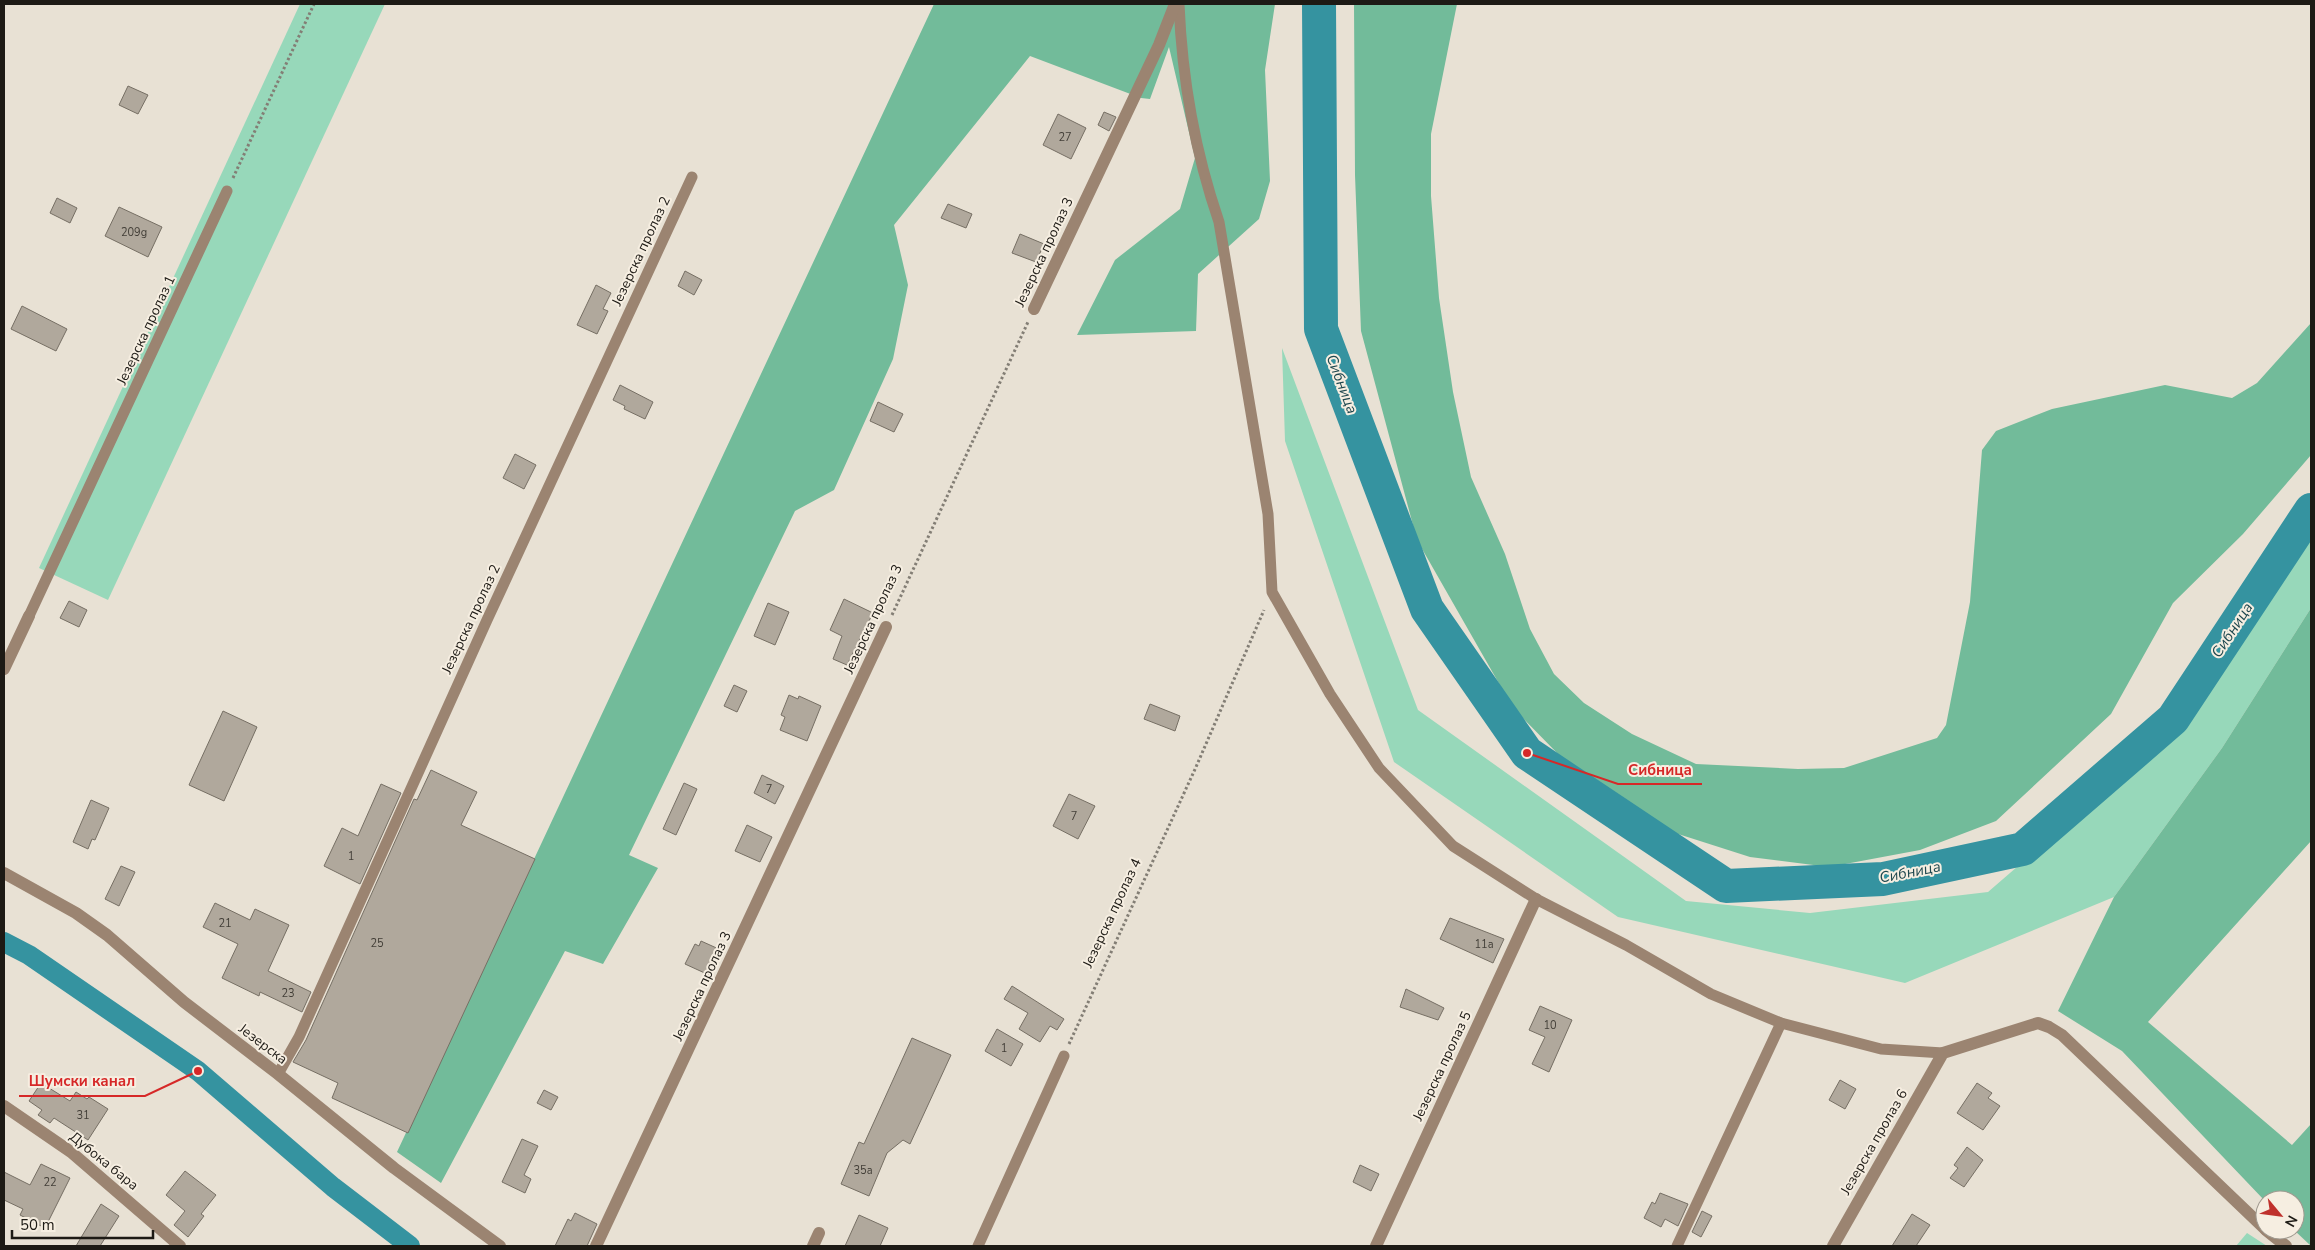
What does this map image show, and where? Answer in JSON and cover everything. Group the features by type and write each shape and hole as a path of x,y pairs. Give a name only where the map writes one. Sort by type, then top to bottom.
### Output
{"street":[{"name":"Језерска пролаз 3","path":"1034,309 1159,46 1177,4"},
{"name":"Језерска пролаз 1","path":"4,669 29,616"},
{"name":"Језерска пролаз 3","path":"596,1246 886,627"},
{"name":"Језерска","path":"4,873 76,912 107,935 184,1002 278,1074 394,1168 500,1246"},
{"name":"Језерска пролаз 5","path":"1376,1246 1536,899"},
{"path":"1943,1053 2038,1023 2049,1026 2062,1035 2255,1219"},
{"name":"Језерска пролаз 6","path":"1833,1246 1943,1053"},
{"name":"Дубока бара","path":"4,1106 70,1152 180,1246"},
{"path":"813,1246 819,1233"}],"lane":[{"path":"1177,4 1183,62 1204,177 1219,222 1266,505 1272,592 1330,694 1379,768 1453,846 1536,899 1626,945 1711,994 1781,1022 1881,1048 1943,1053"},
{"name":"Језерска пролаз 2","path":"278,1074 299,1037 487,620 692,177"},
{"name":"Језерска пролаз 1","path":"29,616 227,191"},
{"path":"1677,1246 1781,1022"},
{"path":"978,1246 1064,1056"}],"path":[{"path":"227,191 314,4"},
{"name":"Језерска пролаз 3","path":"886,627 1034,309"},
{"name":"Језерска пролаз 4","path":"1064,1056 1196,767 1272,592"}],"green space":[{"path":"300,4 385,4 108,600 39,568"},
{"path":"934,4 1275,4 1265,70 1270,181 1259,219 1198,274 1196,331 1077,335 1115,260 1180,209 1195,158 1169,47 1150,99 1141,98 1030,56 894,225 908,285 893,359 834,490 795,511 629,855 658,868 603,964 565,951 441,1183 397,1152"},
{"path":"1354,4 1457,4 1431,134 1431,196 1439,298 1453,392 1471,477 1505,554 1530,629 1554,674 1584,703 1632,734 1696,764 1798,769 1844,768 1937,738 1946,725 1970,602 1982,450 1996,431 2052,409 2165,385 2232,398 2257,383 2311,323 2311,455 2243,534 2173,603 2111,714 1996,821 1920,850 1829,867 1750,857 1675,833 1623,801 1561,757 1513,708 1417,540 1361,331 1355,175"},
{"path":"1282,348 1418,710 1686,901 1810,913 1988,892 2151,751 2207,647 2311,526 2311,608 2222,748 2114,897 1905,983 1618,917 1394,762 1285,441"},
{"path":"2311,608 2311,841 2148,1022 2292,1145 2311,1124 2311,1246 2305,1240 2305,1190 2255,1191 2122,1051 2058,1011 2114,897 2222,748"},
{"path":"2247,1233 2255,1240 2267,1246 2236,1246"}],"building":[{"path":"128,86 148,95 138,114 119,105"},
{"path":"1104,112 1116,117 1109,131 1098,125"},
{"path":"1058,114 1086,128 1071,159 1043,145"},
{"path":"57,198 77,208 70,223 50,213"},
{"path":"948,204 972,214 966,228 941,218"},
{"path":"119,207 162,227 148,257 105,236"},
{"path":"1020,234 1044,244 1036,262 1012,253"},
{"path":"685,271 702,280 694,295 678,286"},
{"path":"596,285 611,293 603,309 608,311 597,334 577,325"},
{"path":"22,306 67,329 56,351 11,329"},
{"path":"620,385 653,402 645,419 624,409 625,406 613,400"},
{"path":"878,402 903,414 894,432 870,421"},
{"path":"515,454 536,465 524,489 503,478"},
{"path":"844,599 873,613 847,665 833,659 842,636 830,630"},
{"path":"69,601 87,610 79,627 60,618"},
{"path":"768,603 789,612 775,645 754,636"},
{"path":"734,685 747,691 737,712 724,706"},
{"path":"789,695 798,699 799,696 821,706 807,741 780,730 785,717 781,715"},
{"path":"1150,704 1180,716 1175,731 1144,719"},
{"path":"223,711 257,727 224,801 189,785"},
{"path":"431,770 477,792 461,825 535,859 408,1133 332,1098 338,1083 293,1062 306,1040 414,799 417,800"},
{"path":"762,775 784,786 775,804 754,793"},
{"path":"684,783 697,789 676,835 663,829"},
{"path":"381,784 401,793 360,884 324,866 342,828 358,836"},
{"path":"1069,794 1095,806 1078,839 1053,826"},
{"path":"91,800 109,808 95,840 92,839 88,849 73,842"},
{"path":"747,825 772,837 760,862 735,851"},
{"path":"121,866 135,872 119,906 105,899"},
{"path":"215,903 250,920 255,909 289,925 268,971 311,992 302,1012 260,992 259,996 222,978 238,944 203,927"},
{"path":"1450,918 1504,939 1493,963 1440,939"},
{"path":"701,941 721,950 709,975 685,964 695,944 699,946"},
{"path":"1012,986 1064,1019 1057,1030 1050,1026 1040,1042 1019,1029 1028,1013 1004,999"},
{"path":"1406,989 1444,1008 1438,1020 1400,1007"},
{"path":"1540,1006 1572,1020 1549,1072 1532,1064 1545,1037 1529,1030"},
{"path":"997,1029 1023,1044 1011,1066 985,1051"},
{"path":"912,1038 951,1055 910,1144 903,1140 887,1153 869,1196 841,1184 859,1142 864,1144"},
{"path":"1840,1080 1856,1089 1845,1109 1829,1100"},
{"path":"41,1083 70,1101 76,1092 87,1099 89,1097 108,1109 88,1140 54,1118 50,1123 38,1115 42,1110 29,1101"},
{"path":"1977,1083 1992,1093 1988,1098 2000,1106 1983,1130 1957,1113"},
{"path":"544,1090 558,1097 551,1110 537,1103"},
{"path":"522,1139 538,1146 524,1175 531,1179 525,1193 502,1182"},
{"path":"1967,1147 1983,1160 1964,1187 1950,1178 1958,1168 1954,1165"},
{"path":"41,1164 70,1178 45,1228 20,1215 23,1209 4,1200 4,1172 30,1185"},
{"path":"1360,1165 1379,1174 1371,1191 1353,1182"},
{"path":"185,1171 216,1195 201,1214 204,1216 188,1237 174,1225 185,1211 166,1195"},
{"path":"1660,1193 1688,1204 1678,1226 1665,1219 1661,1227 1644,1218 1652,1202 1655,1204"},
{"path":"101,1204 119,1216 100,1246 76,1246"},
{"path":"1702,1211 1712,1216 1701,1237 1692,1232"},
{"path":"575,1213 597,1224 587,1246 555,1246 568,1219 571,1221"},
{"path":"1912,1214 1930,1225 1916,1246 1892,1246"},
{"path":"859,1215 888,1228 880,1246 845,1246"}],"waterway":[{"name":"Сибница","path":"1319,4 1321,329 1427,609 1527,753 1726,886 1883,879 2023,849 2173,719 2311,510"},
{"path":"4,942 29,955 198,1071 333,1187 410,1246"}],"place":[{"name":"Сибница","path":"1527,753"},
{"name":"Шумски канал","path":"198,1071"}]}
